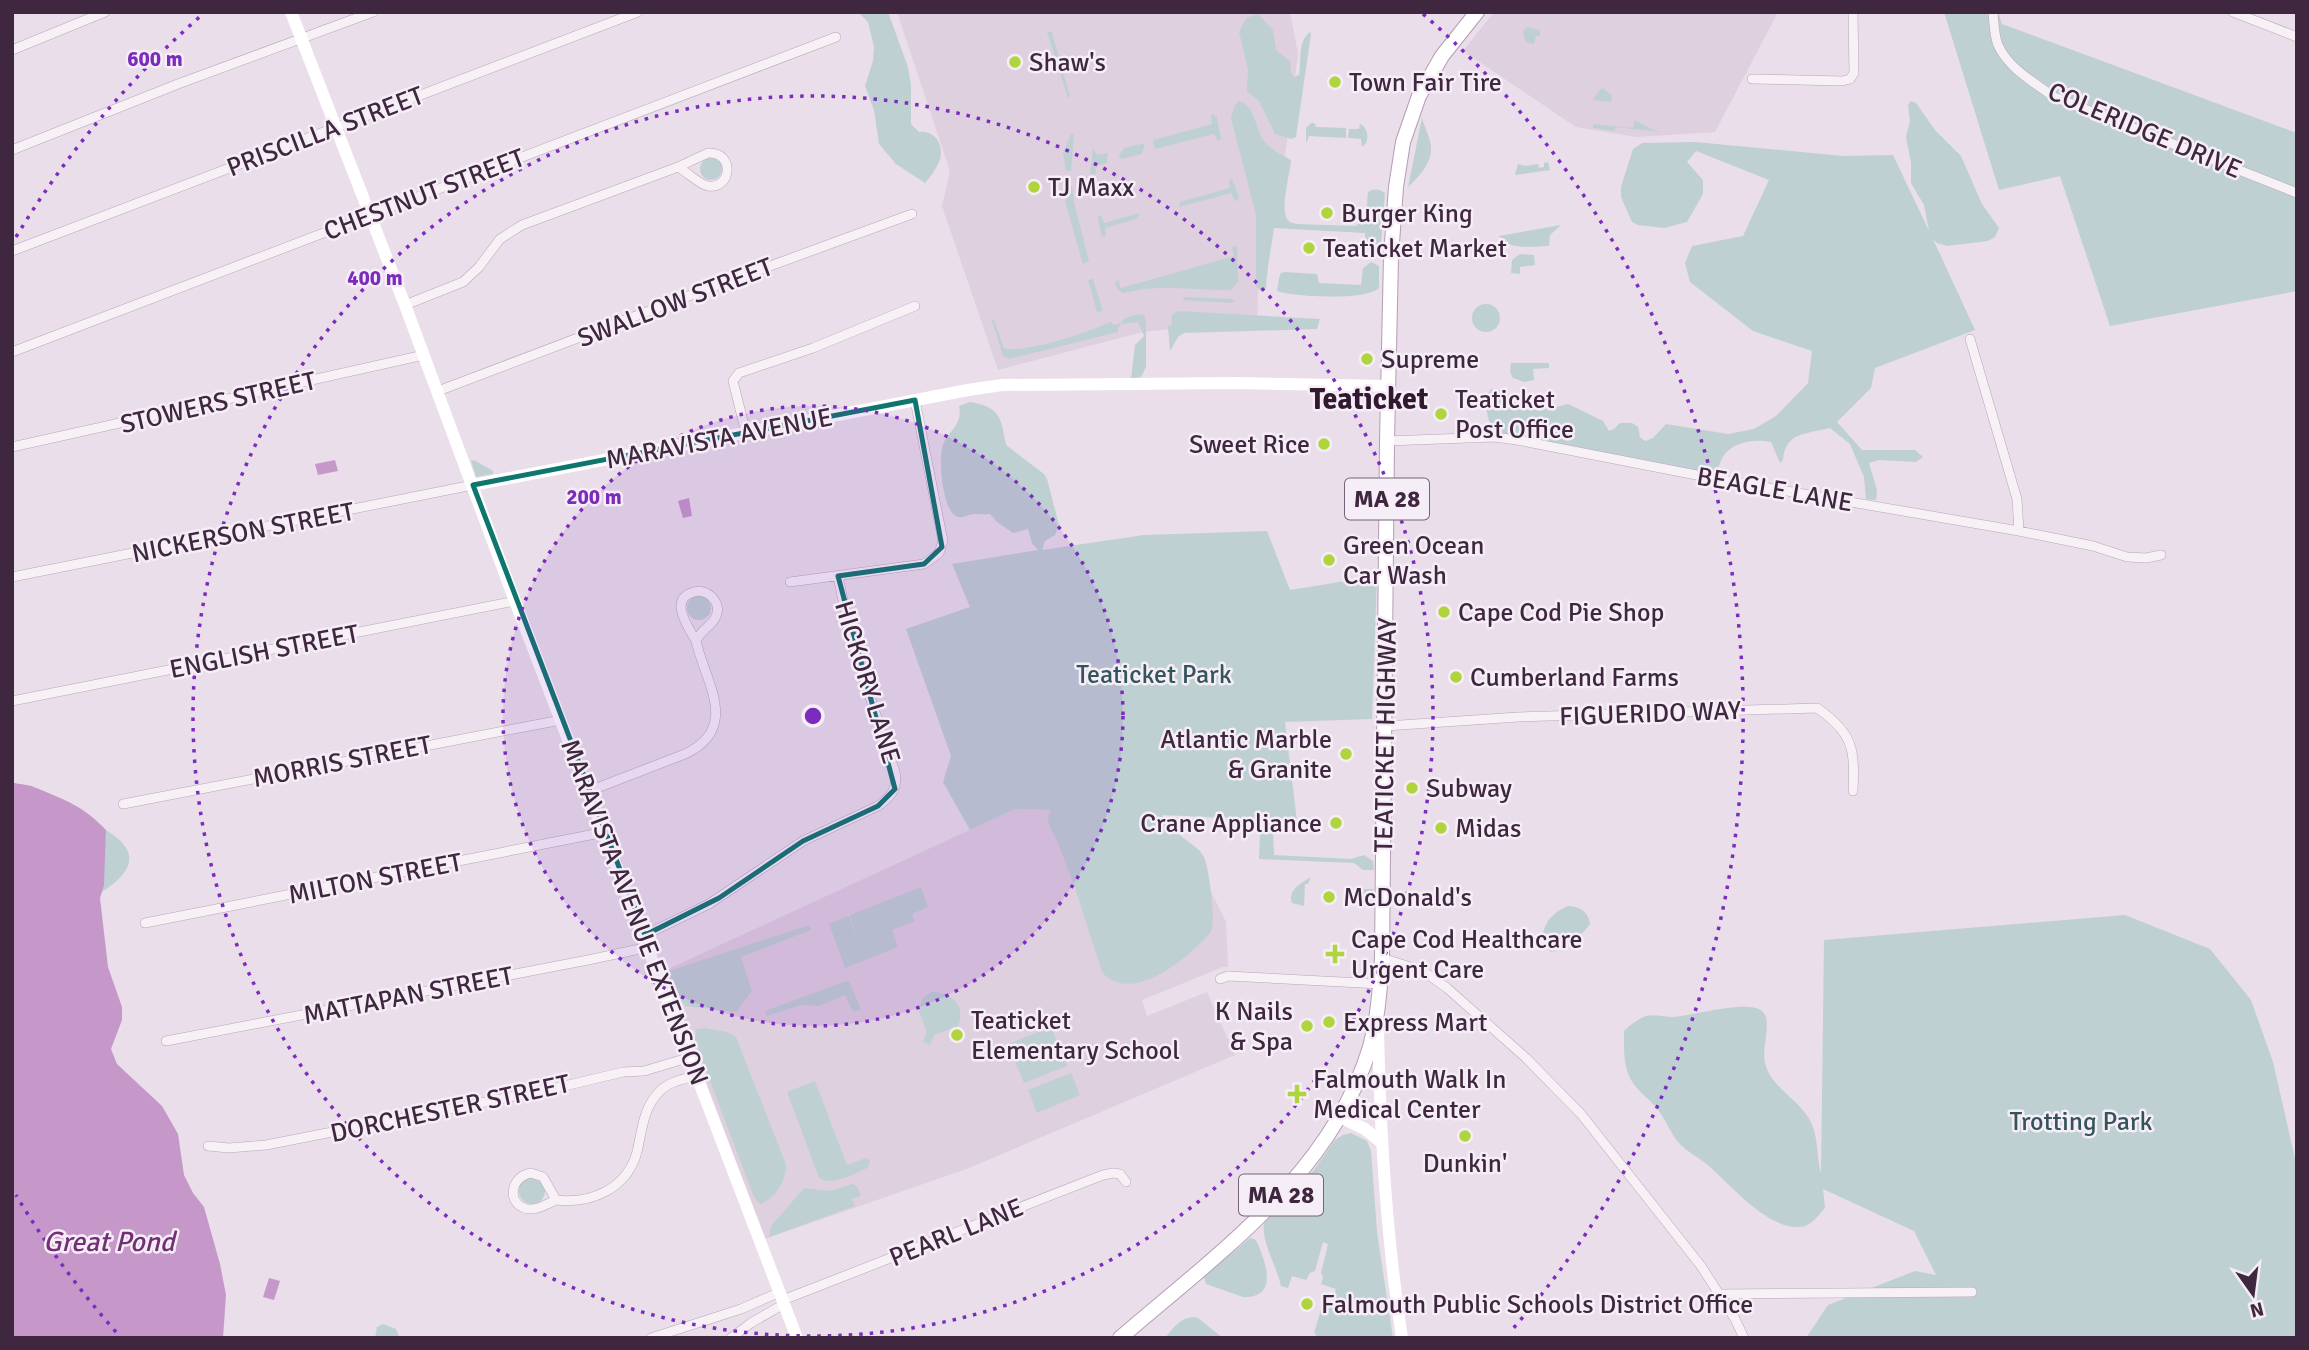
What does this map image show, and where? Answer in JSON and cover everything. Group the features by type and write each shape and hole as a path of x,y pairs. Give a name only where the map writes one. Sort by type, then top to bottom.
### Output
{"main road":[{"path":"291,12 473,485"},
{"name":"TEATICKET HIGHWAY","path":"1120,1338 1273,1202 1314,1155 1340,1117 1367,1055 1378,1006 1382,958 1387,441 1392,231 1402,150 1415,105 1442,56 1477,12"},
{"name":"MARAVISTA AVENUE","path":"473,485 985,387 1020,384 1212,383 1388,386"},
{"name":"MARAVISTA AVENUE EXTENSION","path":"473,485 797,1338"},
{"path":"1378,1006 1381,1142 1390,1254 1402,1338"},
{"path":"1349,1098 1382,1116"},
{"path":"1340,1117 1366,1129 1381,1142"}],"street":[{"path":"12,50 105,12"},
{"path":"12,150 178,84 373,12"},
{"name":"PRISCILLA STREET","path":"12,251 638,12"},
{"path":"1752,79 1850,79 1854,73 1853,12"},
{"name":"COLERIDGE DRIVE","path":"1993,12 1998,45 2006,58 2054,97 2297,193"},
{"path":"2233,12 2297,37"},
{"name":"CHESTNUT STREET","path":"12,352 836,37"},
{"path":"405,304 463,282 479,267 500,239 522,225 678,167 702,155 713,153 723,157 728,167 722,182 711,186 700,183 678,167"},
{"name":"SWALLOW STREET","path":"438,391 912,214"},
{"path":"746,433 733,382 739,373 813,348 915,306"},
{"path":"1970,339 2017,499 2019,531"},
{"name":"STOWERS STREET","path":"12,447 424,355"},
{"path":"790,582 924,564 934,558 942,547 939,512 915,400"},
{"name":"BEAGLE LANE","path":"1387,441 1486,437 1517,440 1717,480 2019,531 2093,546 2127,557 2146,558 2161,555"},
{"name":"NICKERSON STREET","path":"12,577 473,485"},
{"name":"HICKORY LANE","path":"838,576 851,640 895,772 895,789"},
{"path":"589,791 685,754 698,747 708,735 715,716 715,697 696,641 681,611 687,595 699,591 715,600 717,612 696,641"},
{"name":"ENGLISH STREET","path":"12,701 515,601"},
{"name":"FIGUERIDO WAY","path":"1386,726 1518,717 1817,708 1836,721 1847,737 1853,752 1853,790"},
{"name":"MORRIS STREET","path":"123,804 561,720"},
{"name":"MATTAPAN STREET","path":"166,1041 588,960 647,941 719,898 803,841 878,806 888,799 895,789"},
{"name":"MILTON STREET","path":"145,923 605,832"},
{"path":"1382,958 1415,968 1436,979 1526,1058 1581,1114 1719,1293 1744,1338"},
{"path":"1220,979 1228,976 1380,984"},
{"name":"DORCHESTER STREET","path":"208,1146 229,1148 266,1145 556,1088 623,1072 645,1071 691,1057"},
{"path":"556,1200 547,1181 537,1174 524,1174 513,1188 514,1199 528,1209 556,1200 587,1200 599,1195 617,1183 634,1161 644,1118 654,1097 670,1084 698,1075"},
{"name":"PEARL LANE","path":"782,1299 1103,1175 1121,1174 1126,1182"},
{"path":"1719,1293 1972,1292"},
{"path":"651,1338 741,1309 782,1299"},
{"path":"731,1338 782,1299"}],"highlighted area":[{"path":"915,400 942,547 924,564 838,576 895,789 878,806 803,841 719,898 645,935 473,485"}],"shaded area":[{"path":"897,12 1290,12 1298,54 1285,156 1281,216 1261,226 1257,319 1143,332 998,370 942,206 950,171"},
{"path":"1494,12 1778,12 1715,132 1637,137 1576,127 1463,51"},
{"name":"Teaticket Elementary School","path":"1015,809 1087,810 1193,855 1226,922 1228,967 1142,1000 1147,1016 1207,992 1235,1055 969,1168 765,1239 664,971"}],"green space":[{"path":"858,12 888,12 908,67 911,124 919,132 935,137 940,147 938,164 925,183 896,164 879,144 874,110 865,86 873,61 874,47 868,22"},
{"path":"1944,12 1998,12 2002,24 2297,133 2297,291 2110,326 2060,176 1999,190"},
{"path":"1258,14 1273,30 1276,50 1290,61 1294,77 1299,75 1303,41 1310,32 1311,34 1296,137 1291,139 1275,134 1259,101 1247,91 1248,69 1239,32 1246,18"},
{"path":"1527,27 1540,30 1540,36 1536,36 1534,44 1527,43 1524,38 1523,31"},
{"path":"1047,32 1052,32 1070,96 1068,98"},
{"path":"1602,88 1612,95 1611,102 1592,100"},
{"path":"1238,101 1248,107 1267,144 1291,160 1285,214 1291,223 1356,226 1366,216 1368,192 1379,190 1385,193 1381,244 1366,249 1365,233 1274,228 1266,288 1262,292 1256,286 1256,215 1231,118"},
{"path":"1911,101 1916,103 1935,130 1961,156 1982,204 1999,228 1995,237 1988,241 1947,246 1933,239 1975,330 1875,368 1871,388 1837,422 1862,450 1915,450 1923,457 1916,462 1879,460 1869,463 1877,490 1876,500 1866,499 1864,477 1850,444 1830,428 1805,433 1792,439 1780,463 1771,442 1754,441 1737,445 1724,455 1717,471 1709,473 1492,431 1486,404 1491,389 1497,389 1515,399 1517,408 1523,409 1529,401 1546,397 1557,407 1568,404 1603,421 1609,431 1620,423 1632,423 1638,427 1640,437 1645,441 1653,438 1666,424 1728,434 1754,429 1776,416 1808,383 1812,351 1753,331 1690,282 1685,263 1692,246 1743,236 1769,180 1696,151 1687,162 1703,180 1703,194 1687,222 1664,228 1638,225 1632,222 1621,197 1621,187 1633,149 1642,143 1695,142 1843,156 1893,155 1929,231 1924,205 1911,183 1911,163 1906,137 1910,121 1908,105"},
{"path":"1213,114 1217,117 1221,140 1217,140 1214,134 1155,149 1153,140 1212,124"},
{"path":"1422,118 1430,141 1429,161 1408,187"},
{"path":"1635,120 1662,132 1616,127 1614,131 1593,128 1593,124 1633,128"},
{"path":"1311,123 1316,127 1346,128 1346,138 1309,136 1306,144 1306,128"},
{"path":"1360,124 1366,129 1367,135 1366,143 1362,147 1361,139 1348,138 1349,129 1359,129"},
{"path":"1074,133 1071,171 1066,171 1063,153 1071,134"},
{"path":"1145,143 1142,154 1120,159 1124,148"},
{"path":"1093,148 1097,155 1108,153 1107,163 1095,166 1096,173 1093,175 1090,172"},
{"path":"707,158 715,158 722,165 722,173 715,180 707,180 700,173 700,165"},
{"path":"1548,162 1550,170 1515,175 1518,164 1538,164 1539,168"},
{"path":"1232,179 1239,197 1237,201 1231,193 1179,207 1180,202 1230,188 1229,181"},
{"path":"1072,186 1089,261 1083,264 1065,201 1064,187"},
{"path":"1140,213 1136,219 1105,228 1106,235 1101,235 1098,216 1101,216 1104,223"},
{"path":"1561,225 1550,235 1549,246 1515,246 1503,241 1499,236"},
{"path":"1237,246 1238,282 1231,290 1164,288 1123,293 1115,283 1118,280 1121,288 1234,256 1232,247"},
{"path":"1520,254 1534,255 1535,265 1520,267 1520,274 1511,273 1512,260"},
{"path":"1371,262 1379,266 1379,288 1371,292 1330,297 1277,291 1281,273 1285,272 1317,274 1319,283 1361,285 1363,268"},
{"path":"1093,279 1103,311 1097,312 1088,280"},
{"path":"1184,297 1232,299 1234,301 1183,300"},
{"path":"1486,304 1496,308 1500,318 1496,328 1486,332 1476,328 1472,318 1476,308"},
{"path":"1179,311 1320,319 1317,329 1184,333 1178,337 1170,351 1168,326 1171,326 1172,315"},
{"path":"1138,314 1144,315 1146,321 1146,367 1141,377 1131,379 1135,345 1144,336 1138,322 1121,324 1118,332 1009,359 1003,356 992,320 1004,348 1012,349 1059,341 1111,322 1114,325 1122,323 1123,319"},
{"path":"1511,363 1549,363 1549,368 1533,369 1534,380 1524,382 1513,378 1510,372"},
{"name":"Teaticket Park","path":"970,402 993,410 1000,420 1006,445 1047,479 1059,525 1055,535 1045,541 1042,550 1144,535 1267,531 1290,590 1377,576 1372,719 1285,722 1297,821 1162,815 1175,831 1202,853 1208,872 1213,916 1211,931 1192,951 1161,974 1148,980 1124,984 1112,980 1102,972 1075,888 1049,825 1051,810 1015,809 970,830 943,782 951,756 906,629 970,607 952,564 1038,550 1032,543 1028,529 1013,533 990,514 958,517 948,506 941,472 943,445 957,423 959,406"},
{"path":"474,460 493,471 493,474 476,477 471,461"},
{"path":"699,596 708,599 711,608 708,617 699,620 690,617 687,608 690,599"},
{"path":"106,830 125,846 129,862 121,877 102,892"},
{"path":"1273,831 1274,855 1351,859 1364,855 1373,861 1374,870 1363,870 1354,863 1259,859 1260,833"},
{"path":"1311,877 1308,884 1305,884 1304,906 1292,903 1293,891"},
{"path":"921,887 928,907 912,914 915,921 892,930 898,947 845,968 829,924 849,916 858,939 850,915"},
{"path":"1356,889 1373,889 1373,907 1360,907 1360,904 1356,904"},
{"path":"1568,906 1583,910 1590,924 1573,941 1551,952 1543,939 1543,932 1550,919"},
{"name":"Trotting Park","path":"2125,915 2210,949 2251,1000 2273,1062 2297,1167 2297,1338 1806,1338 1828,1305 1915,1271 1936,1275 1914,1231 1823,1189 1825,1208 1808,1225 1788,1226 1763,1214 1708,1165 1681,1146 1658,1110 1635,1086 1626,1067 1624,1031 1637,1020 1649,1015 1673,1017 1745,1007 1762,1011 1767,1021 1765,1063 1772,1079 1803,1110 1812,1124 1821,1173 1824,940"},
{"path":"809,925 811,930 741,957 752,991 736,1012 685,1006 678,997 669,971"},
{"path":"846,981 850,983 861,1009 853,1012 845,995 819,1006 801,1005 767,1016 765,1011"},
{"path":"931,992 945,994 955,1001 960,1019 958,1026 934,1035 930,1045 923,1042 927,1032 918,1009 923,998"},
{"path":"1051,1027 1067,1066 1024,1083 1008,1044"},
{"path":"695,1029 727,1032 736,1037 785,1162 783,1181 776,1193 766,1202 760,1204 754,1197 694,1039 697,1032"},
{"path":"1071,1073 1080,1095 1037,1113 1028,1090"},
{"path":"815,1081 847,1165 866,1158 870,1161 868,1167 848,1177 830,1181 819,1178 787,1092"},
{"path":"1351,1133 1367,1141 1371,1151 1377,1232 1393,1338 1315,1338 1323,1303 1331,1305 1336,1289 1321,1284 1328,1244 1323,1242 1315,1271 1310,1273 1306,1280 1292,1276 1288,1288 1281,1286 1265,1238 1264,1223 1314,1170 1335,1140"},
{"path":"532,1178 541,1182 545,1191 541,1200 532,1204 523,1200 519,1191 523,1182"},
{"path":"852,1184 857,1186 861,1196 852,1199 855,1206 769,1237 771,1226 804,1188 830,1191"},
{"path":"1250,1238 1257,1242 1266,1268 1266,1285 1262,1292 1243,1297 1206,1284 1204,1277"},
{"path":"1193,1317 1223,1338 1165,1338 1180,1322"},
{"path":"383,1324 396,1329 400,1338 375,1338 377,1327"}],"water":[{"path":"335,460 338,471 318,475 315,464"},
{"path":"689,498 692,516 683,518 678,501"},
{"name":"Great Pond","path":"12,782 34,787 73,804 106,830 104,885 100,898 108,967 122,1007 122,1020 111,1049 117,1064 162,1106 178,1134 184,1175 204,1207 220,1264 226,1295 223,1338 12,1338"},
{"path":"269,1278 280,1281 274,1300 263,1297"}],"place":[{"name":"Shaw's","path":"1015,62"},
{"name":"Town Fair Tire","path":"1335,82"},
{"name":"TJ Maxx","path":"1034,187"},
{"name":"Burger King","path":"1327,213"},
{"name":"Teaticket Market","path":"1309,248"},
{"name":"Supreme","path":"1367,359"},
{"name":"Teaticket Post Office","path":"1441,414"},
{"name":"Sweet Rice","path":"1324,444"},
{"name":"Green Ocean Car Wash","path":"1329,560"},
{"name":"Cape Cod Pie Shop","path":"1444,612"},
{"name":"Cumberland Farms","path":"1456,677"},
{"name":"Atlantic Marble & Granite","path":"1346,754"},
{"name":"Subway","path":"1412,788"},
{"name":"Crane Appliance","path":"1336,823"},
{"name":"Midas","path":"1441,828"},
{"name":"McDonald's","path":"1329,897"},
{"name":"Cape Cod Healthcare Urgent Care","path":"1335,954"},
{"name":"Express Mart","path":"1329,1022"},
{"name":"K Nails & Spa","path":"1307,1026"},
{"name":"Teaticket Elementary School","path":"957,1035"},
{"name":"Falmouth Walk In Medical Center","path":"1297,1094"},
{"name":"Dunkin'","path":"1465,1136"},
{"name":"Falmouth Public Schools District Office","path":"1307,1304"}],"district":[{"name":"Teaticket","path":"1369,399"}]}
